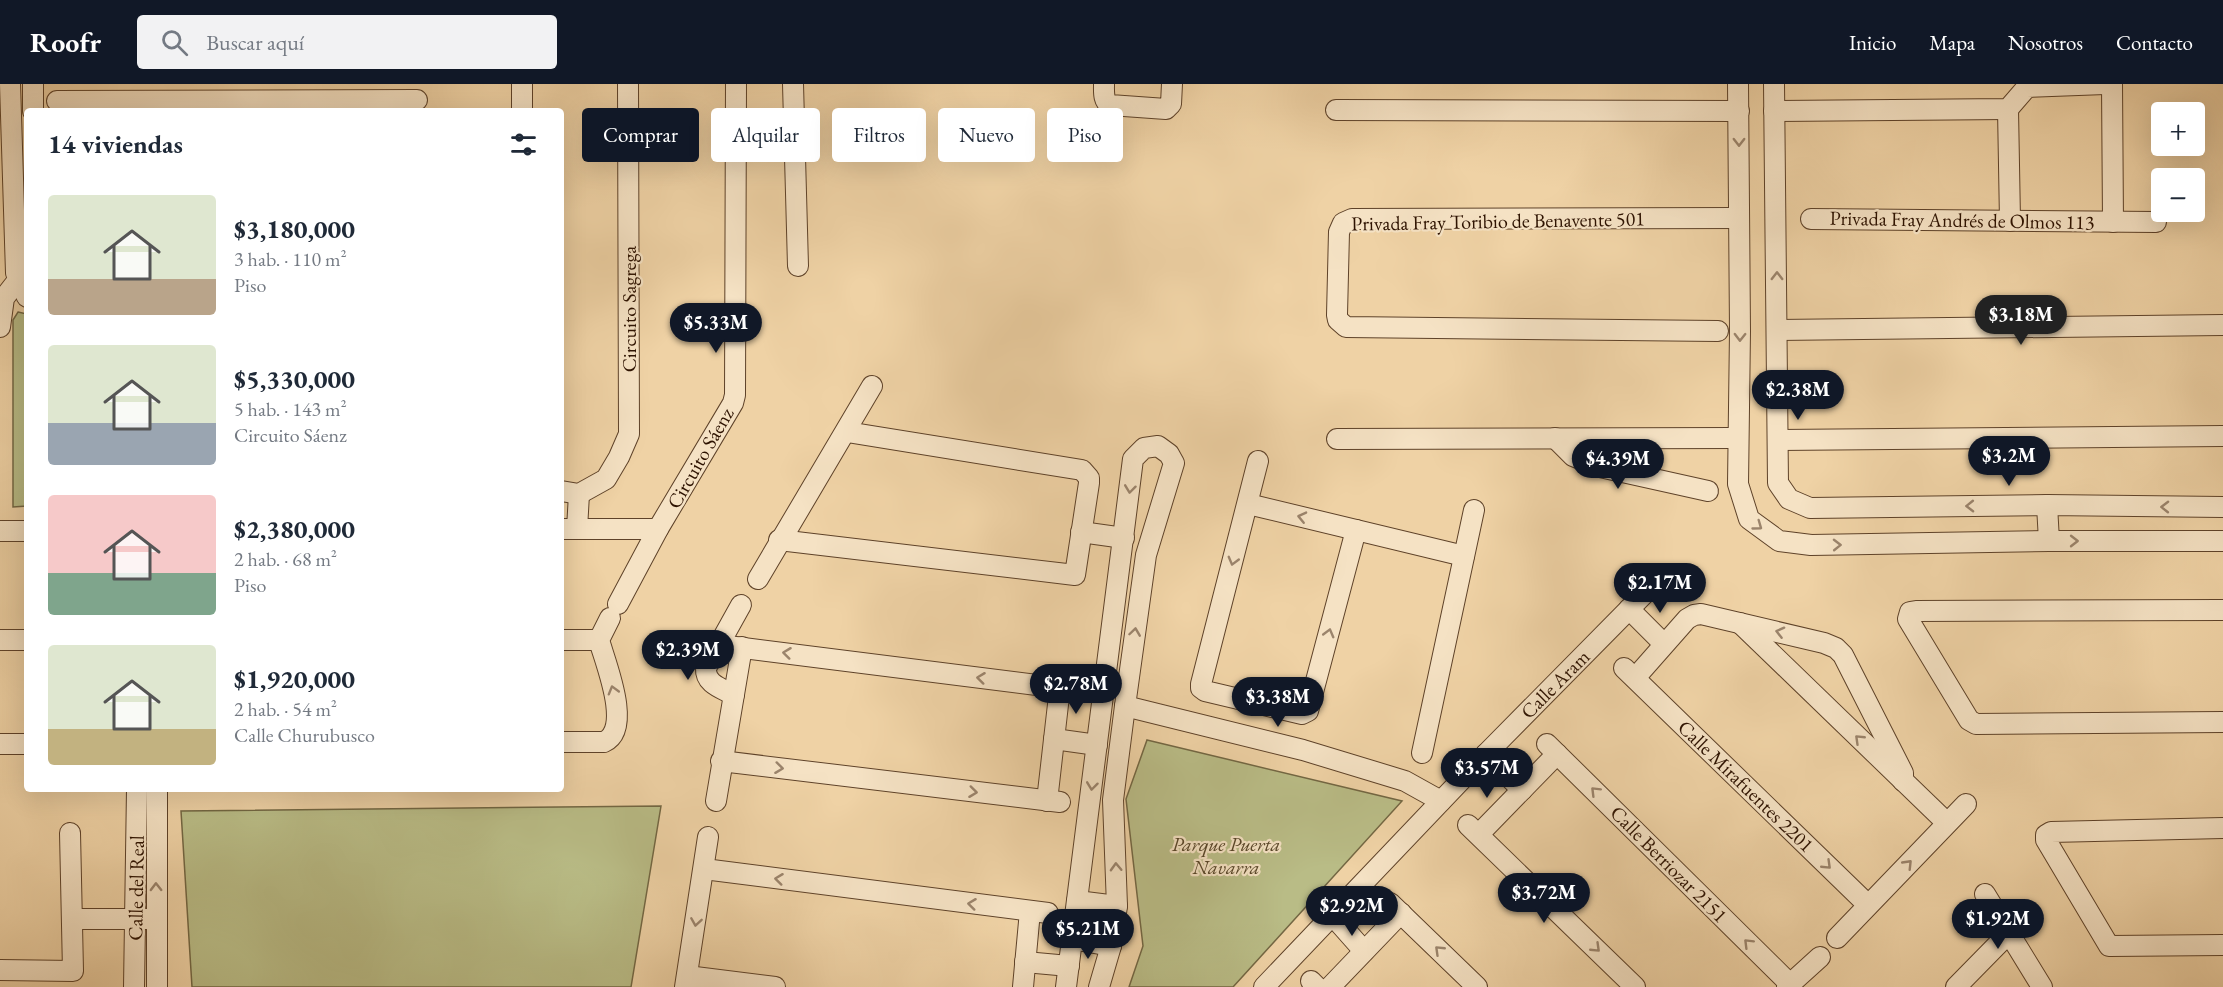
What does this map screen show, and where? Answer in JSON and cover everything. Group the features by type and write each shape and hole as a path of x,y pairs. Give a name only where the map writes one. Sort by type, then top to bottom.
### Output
{"street":[{"path":"0,327 4,298 15,281 19,119 10,84"},
{"path":"33,84 33,108"},
{"path":"522,84 522,108"},
{"name":"Circuito Sagrega","path":"570,492 606,479 629,434 628,84"},
{"name":"Circuito Sáenz","path":"599,640 658,529 733,403 735,395 736,84"},
{"path":"793,84 798,266"},
{"path":"1104,84 1104,97 1110,105 1166,109 1171,104 1172,84"},
{"path":"1738,84 1738,484 1749,519 1779,541 1811,545 2223,541"},
{"path":"1774,84 1778,483 1789,499 1810,508 2047,505 2223,507"},
{"path":"2010,220 2008,109 2027,87 2105,84"},
{"name":"Privada Fray Andrés de Olmos 113","path":"2112,84 2113,222"},
{"path":"57,101 205,93 312,92 417,98"},
{"path":"1774,111 2008,109"},
{"path":"1336,110 1739,111"},
{"name":"Privada Fray Toribio de Benavente 501","path":"1718,331 1346,327 1338,320 1337,315 1338,232 1343,223 1352,219 1739,218"},
{"name":"Privada Fray Andrés de Olmos 113","path":"1811,219 2151,222"},
{"path":"1778,330 2223,325"},
{"path":"758,579 872,386"},
{"path":"779,540 1075,575 1089,483 1089,478 1082,470 846,432"},
{"path":"1779,440 2223,436"},
{"path":"1554,438 1573,456 1600,467 1708,491"},
{"path":"1337,439 1738,438"},
{"path":"1066,987 1133,459 1144,448 1158,446 1169,453 1174,463 1146,555 1113,800 1117,906 1111,946 1099,987"},
{"path":"1258,461 1201,684 1201,688 1205,691 1302,714 1308,711 1356,530"},
{"path":"570,492 569,529 658,529"},
{"path":"1248,504 1464,556"},
{"path":"2047,505 2049,541"},
{"path":"1422,753 1474,510"},
{"path":"0,531 24,531"},
{"path":"1081,532 1124,538"},
{"name":"Calle Aram","path":"1264,987 1486,754 1647,591"},
{"path":"734,695 709,681 706,668 741,605"},
{"path":"1629,609 1664,644 1687,619 1701,614 1824,643 1836,648 1844,655 1903,773 1903,782"},
{"path":"2223,610 1910,612 1908,619 1969,720 1976,724 2223,722"},
{"path":"1739,622 1947,823"},
{"path":"0,640 24,640"},
{"path":"564,640 599,640 618,709 610,739 604,742 564,742"},
{"name":"Calle Mirafuentes 2201","path":"1664,644 1629,673 1868,905"},
{"path":"720,645 1068,689 1054,739 1054,802 722,761"},
{"path":"716,801 742,647"},
{"path":"1246,735 1254,704"},
{"path":"1125,706 1303,750 1405,781 1441,801"},
{"path":"1054,739 1097,745"},
{"path":"0,744 24,744"},
{"name":"Calle Berriozar 2151","path":"1522,790 1552,749 1788,985"},
{"path":"1486,754 1522,790 1474,829 1635,987"},
{"name":"Calle del Real","path":"147,795 157,919 157,987"},
{"name":"Calle del Real","path":"134,987 135,919 147,795"},
{"path":"1837,938 1966,804"},
{"path":"2223,828 2051,832 2046,835 2046,840 2109,946 2223,945"},
{"path":"0,970 73,971 70,833"},
{"path":"708,837 686,981 775,987"},
{"path":"704,869 1039,912 1025,962 1023,987"},
{"path":"1985,894 2042,987"},
{"path":"1077,901 1117,906"},
{"path":"1330,987 1364,951 1396,908 1477,987"},
{"path":"1333,916 1364,951"},
{"path":"72,920 157,919"},
{"path":"1956,987 2009,933"},
{"path":"1072,939 1111,946"},
{"path":"1788,985 1820,957"},
{"path":"1025,962 1069,966"}],"green space":[{"path":"18,312 24,313 24,506 13,507 13,320"},
{"name":"Parque Puerta Navarra","path":"1147,740 1402,801 1233,987 1129,987 1143,946 1126,799"},
{"path":"661,806 631,987 192,987 181,811"}]}
